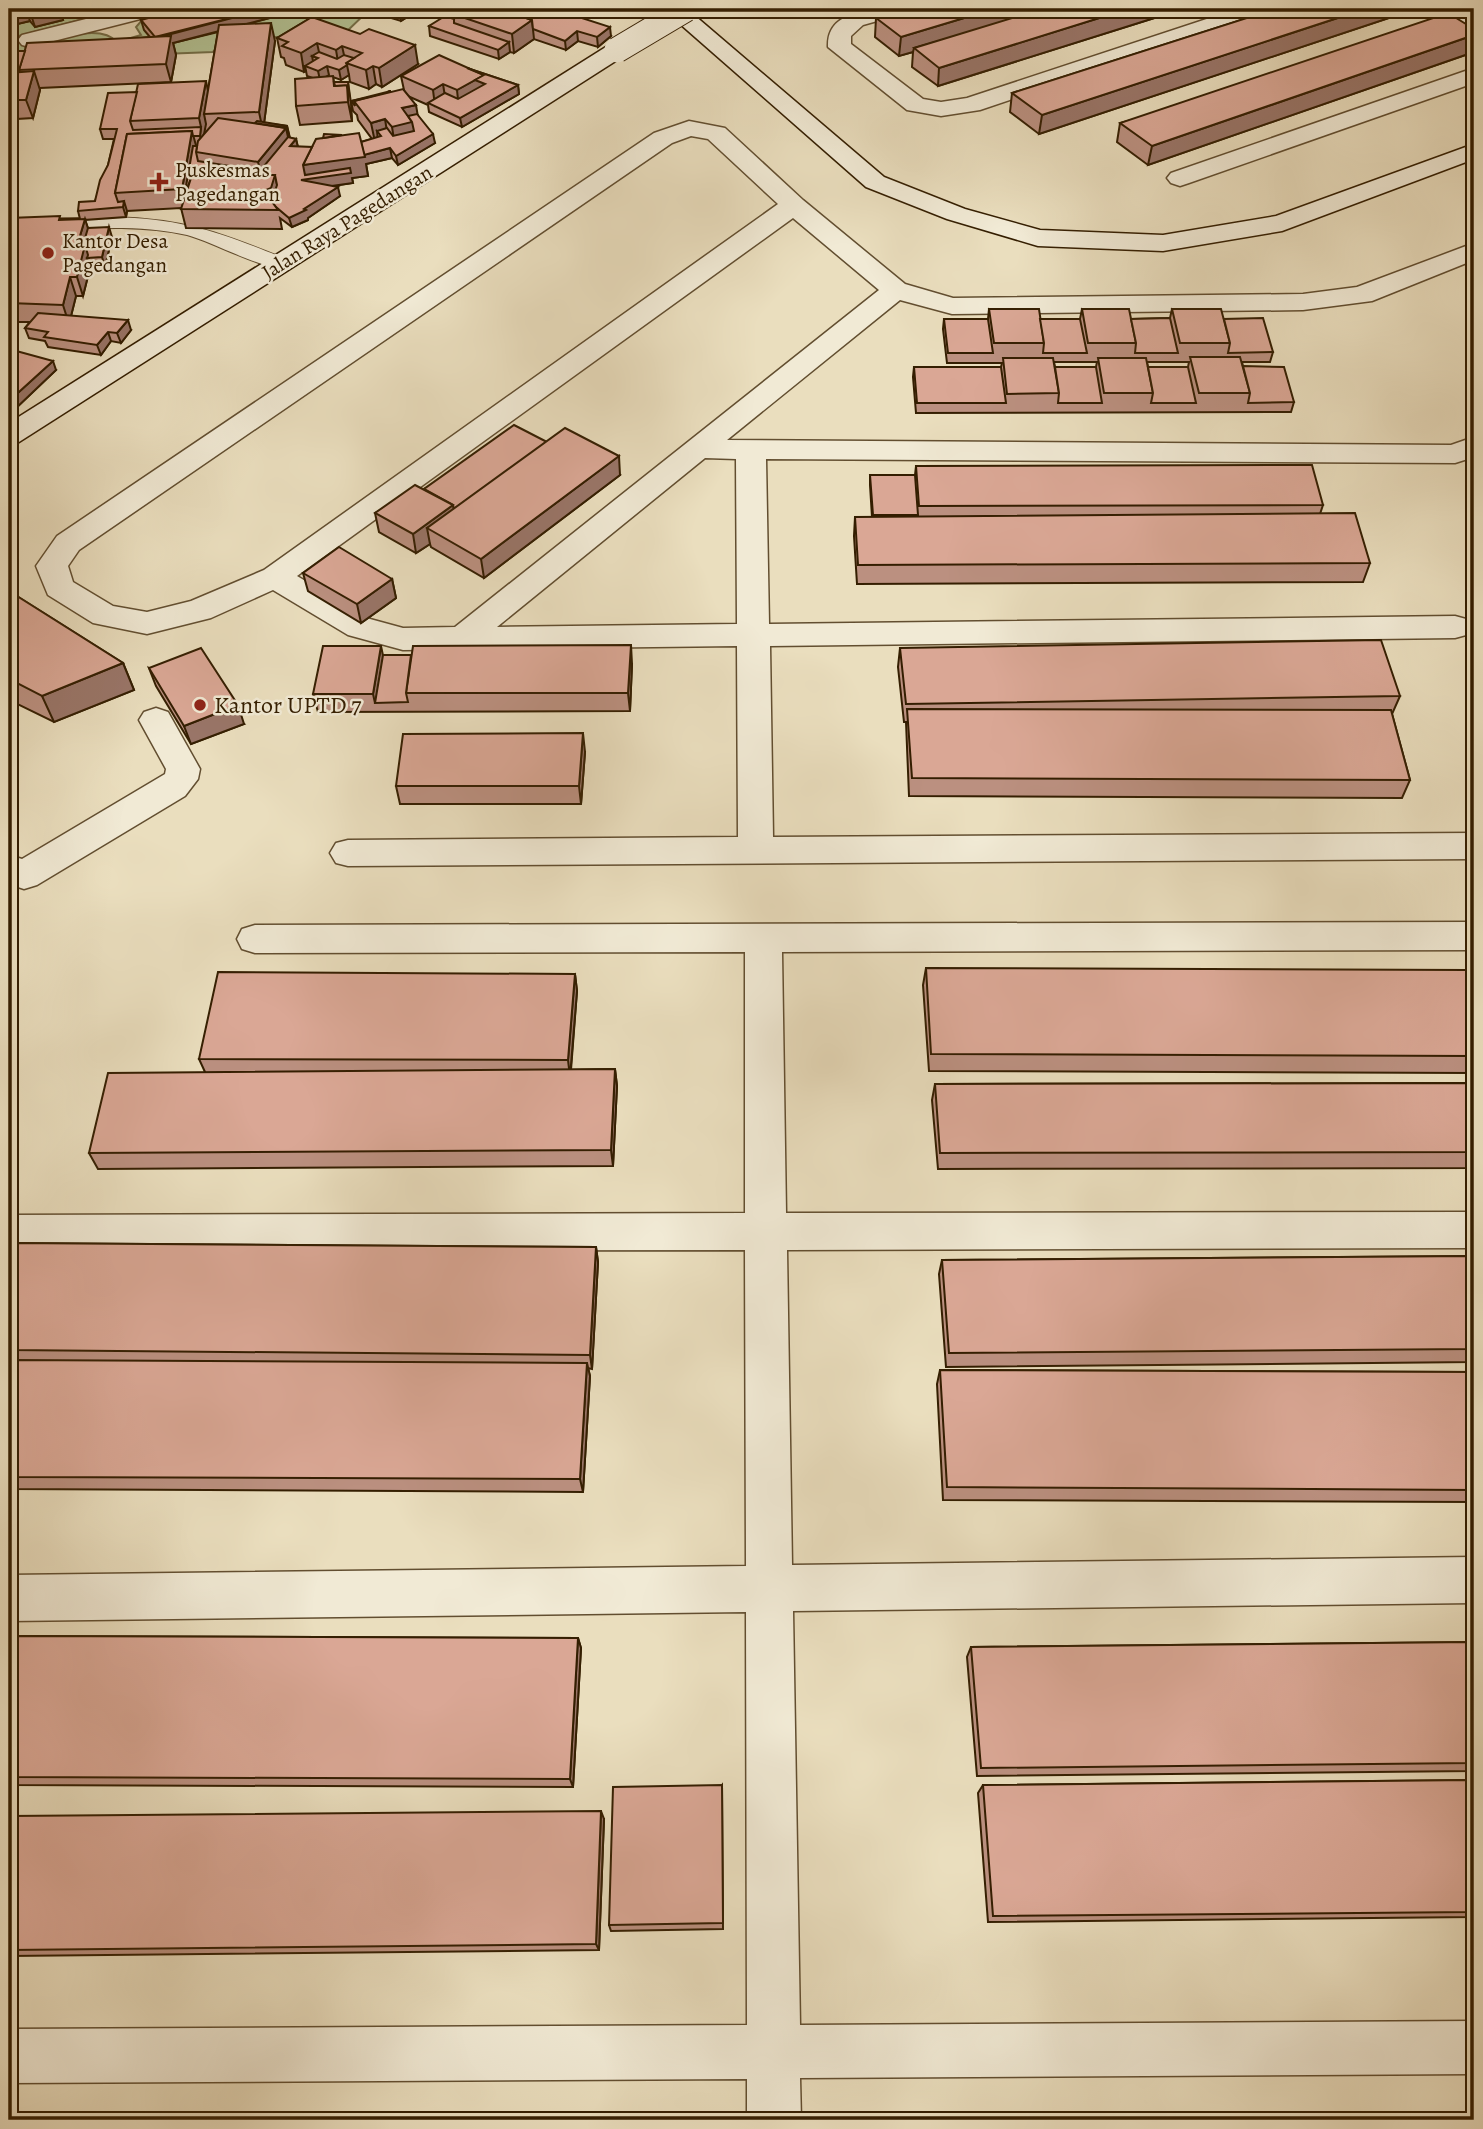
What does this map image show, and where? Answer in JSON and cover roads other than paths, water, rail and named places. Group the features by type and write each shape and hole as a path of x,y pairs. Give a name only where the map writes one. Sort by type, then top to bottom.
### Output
{"street":[{"path":"30,40 121,27 152,9"},
{"path":"674,9 875,182 956,214 1038,238 1163,243 1282,223 1474,151"},
{"name":"Jalan Raya Pagedangan","path":"9,436 617,50 686,9"},
{"path":"894,9 855,20 839,34 840,47 916,105 941,109 971,105 1259,9"},
{"path":"1444,9 1474,27"},
{"path":"1180,178 1474,75"},
{"path":"794,205 275,577 200,610 147,623 104,615 60,588 52,566 68,543 674,132 689,128 716,132 794,205 895,290 952,306 1303,303 1362,295 1474,251"},
{"path":"460,640 895,290"},
{"path":"697,449 1465,450 1474,479"},
{"path":"751,450 755,850"},
{"path":"275,577 359,627 403,639 1455,627"},
{"path":"14,877 173,787 181,779 183,769 156,720"},
{"path":"348,853 1474,846"},
{"path":"255,939 1474,936"},
{"path":"763,938 774,2120"},
{"path":"9,1233 1474,1230"},
{"path":"9,1598 1474,1580"},
{"path":"9,2056 1474,2048"}],"lane":[{"path":"9,226 90,224 176,227 218,239 281,264"}],"place":[{"name":"Puskesmas Pagedangan","path":"159,182"},
{"name":"Kantor Desa Pagedangan","path":"48,253"},
{"name":"Kantor UPTD 7","path":"200,705"}]}
